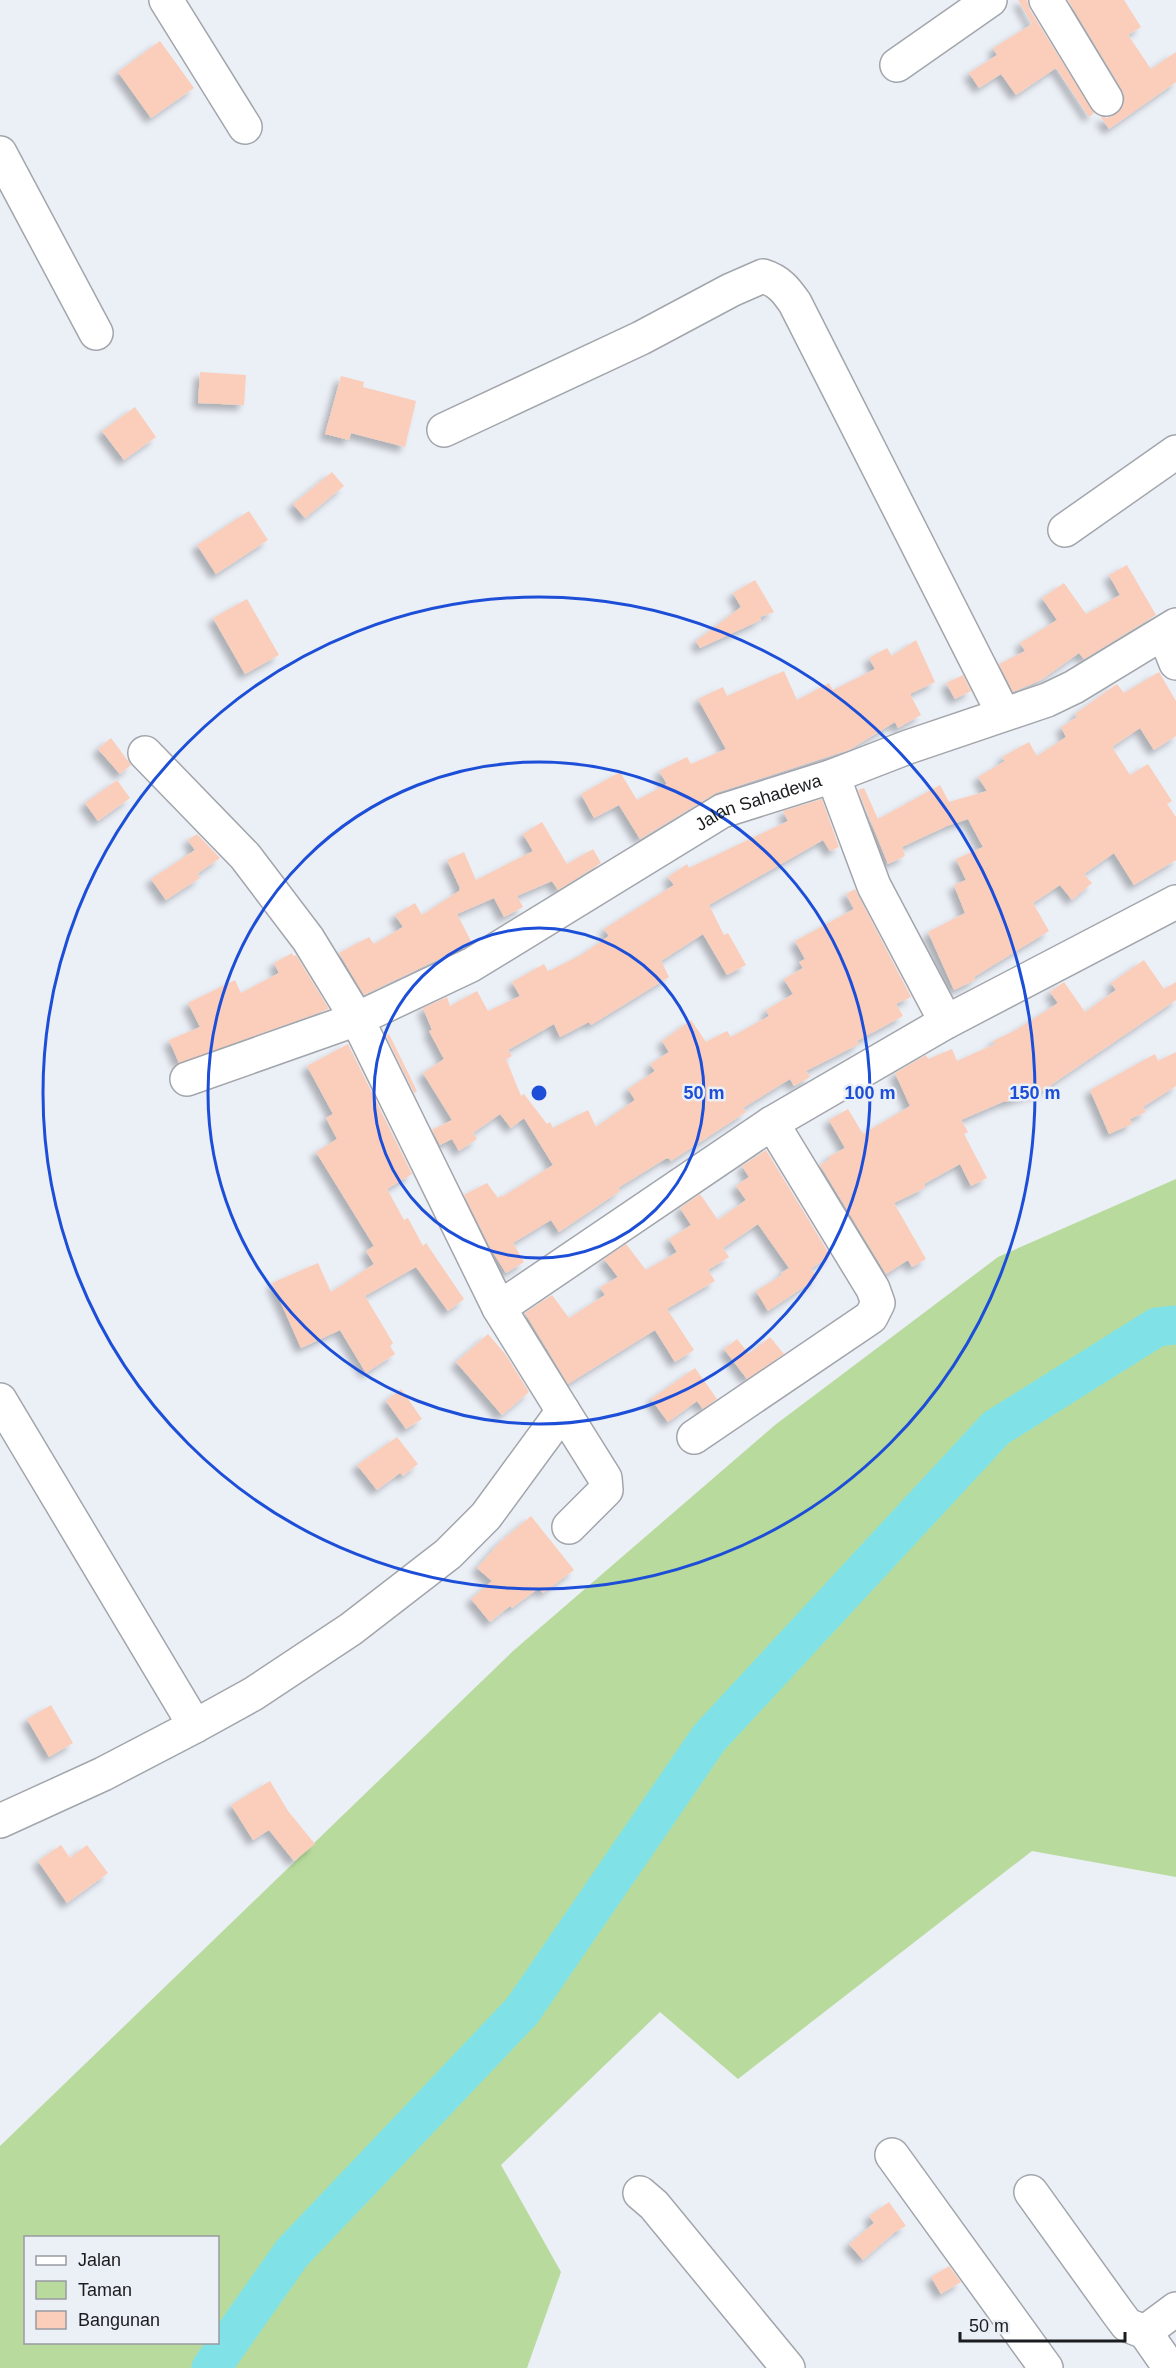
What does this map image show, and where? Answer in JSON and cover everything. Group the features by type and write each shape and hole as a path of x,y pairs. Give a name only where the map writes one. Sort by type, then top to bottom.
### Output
{"street":[{"path":"166,0 245,127"},
{"path":"897,65 990,0"},
{"path":"1046,0 1106,99"},
{"path":"0,153 96,333"},
{"path":"444,430 641,338 731,290 763,276 774,279 795,303 1003,713"},
{"path":"1065,530 1176,452"},
{"path":"1170,629 1176,663"},
{"name":"Jalan Sahadewa","path":"187,1079 357,1019 471,965 722,811 833,776 1003,713 1047,700 1074,687 1170,629"},
{"path":"145,753 245,856 308,939 357,1019 499,1308 605,1478 606,1490 569,1527"},
{"path":"833,776 874,886 946,1022"},
{"path":"499,1308 772,1123 946,1022 1176,902"},
{"path":"694,1437 871,1317 878,1303 873,1289 772,1123"},
{"path":"0,1400 195,1726"},
{"path":"0,1821 103,1774 254,1694 351,1629 448,1554 486,1516 563,1412"},
{"path":"892,2155 1046,2368"},
{"path":"1031,2192 1118,2313 1128,2325 1145,2332 1170,2368"},
{"path":"640,2193 654,2205 788,2368"},
{"path":"1145,2332 1176,2308"}],"green space":[{"path":"1176,1179 1176,1877 1032,1851 738,2079 660,2012 501,2165 561,2272 527,2368 0,2368 0,2146 513,1651 775,1425 998,1257"}],"building":[{"path":"1018,0 1027,0 1030,10 1094,113 1089,117 1056,68 1016,95 1001,74 979,88 969,73 997,55 993,48 1032,24"},
{"path":"1068,0 1124,0 1141,27 1128,35 1151,69 1176,52 1176,82 1109,129 1100,116 1107,118 1115,115 1122,108 1125,99 1122,90"},
{"path":"160,41 194,88 151,118 118,72"},
{"path":"200,372 246,375 244,405 198,403"},
{"path":"341,376 364,382 363,387 416,401 405,447 351,433 349,440 325,434"},
{"path":"135,407 156,437 124,460 102,431"},
{"path":"332,472 344,486 305,518 293,504"},
{"path":"249,511 268,540 216,574 197,545"},
{"path":"1127,565 1156,615 1084,659 1079,653 1041,680 1013,692 999,664 1025,651 1020,643 1057,620 1042,598 1064,583 1086,614 1120,595 1109,575"},
{"path":"755,580 774,612 700,648 696,641 741,607 733,593"},
{"path":"247,599 279,655 245,674 213,618"},
{"path":"916,640 935,682 910,694 921,715 898,728 895,722 849,750 716,793 640,839 619,805 594,818 581,794 620,772 637,800 667,784 659,771 687,757 691,764 726,749 698,699 723,687 727,696 784,671 797,700 829,683 833,690 875,669 869,658 887,648 892,656"},
{"path":"1159,672 1176,701 1176,736 1154,750 1140,728 1112,747 1130,775 1148,764 1172,801 1167,804 1176,817 1176,860 1134,885 1114,853 1084,874 1092,883 1072,900 1060,885 1033,903 1049,931 974,977 975,980 954,990 928,932 965,913 954,885 966,880 956,859 983,847 968,819 902,847 905,856 888,864 858,790 864,788 878,819 940,785 949,802 987,791 978,777 1005,761 1002,757 1029,742 1037,756 1066,737 1061,727 1077,717 1075,714 1117,684 1124,693"},
{"path":"963,675 971,691 955,699 946,683"},
{"path":"111,738 131,765 120,774 98,749"},
{"path":"117,780 130,798 98,821 85,803"},
{"path":"822,799 839,847 830,851 823,840 709,905 724,935 728,933 746,965 727,975 703,934 661,961 669,977 591,1025 589,1022 560,1037 554,1024 508,1050 512,1056 506,1059 521,1096 524,1094 547,1124 550,1122 553,1128 588,1110 596,1127 635,1100 628,1089 655,1071 650,1064 669,1052 662,1041 691,1020 706,1042 727,1031 731,1037 769,1016 766,1010 793,994 784,979 803,968 799,962 805,959 795,941 854,909 846,894 855,889 911,997 896,1004 903,1016 857,1041 859,1044 806,1071 810,1077 794,1086 790,1079 743,1108 746,1112 671,1161 669,1158 665,1159 618,1188 620,1191 559,1232 551,1220 513,1243 524,1262 506,1273 491,1249 464,1195 487,1183 498,1198 501,1195 502,1197 553,1165 524,1118 511,1128 500,1114 473,1133 477,1139 459,1151 452,1139 440,1145 432,1130 452,1120 423,1073 444,1059 429,1031 432,1030 423,1008 447,997 450,1006 477,991 488,1011 520,996 512,982 544,964 548,971 581,955 609,936 604,929 674,885 668,877 687,864 689,868 788,821 783,811"},
{"path":"542,822 567,864 593,849 601,863 558,890 552,881 517,896 523,907 504,917 494,898 457,914 472,943 364,995 339,953 369,937 374,944 403,927 395,915 415,903 422,915 459,891 460,888 447,860 464,852 476,880 533,851 523,834"},
{"path":"197,834 220,858 197,874 200,878 166,900 151,879 195,850 188,840"},
{"path":"292,953 293,956 296,955 329,1009 179,1063 169,1040 200,1027 188,1003 235,980 241,993 279,973 274,963"},
{"path":"1144,960 1164,989 1176,982 1176,1000 1042,1091 1005,1101 961,1120 968,1132 964,1134 987,1178 971,1186 960,1164 924,1184 925,1188 894,1203 926,1259 912,1267 908,1260 886,1274 820,1165 830,1159 828,1157 845,1148 829,1120 848,1109 863,1134 910,1106 895,1073 926,1055 928,1059 952,1049 957,1061 995,1044 993,1041 1016,1030 1058,1003 1050,992 1064,982 1085,1012 1116,990 1111,983"},
{"path":"389,1034 417,1091 414,1093 386,1036"},
{"path":"348,1044 412,1174 387,1189 404,1220 408,1218 423,1246 426,1243 464,1299 448,1311 416,1267 365,1296 393,1343 390,1346 395,1354 366,1373 340,1330 301,1348 272,1283 318,1263 331,1292 374,1264 366,1251 374,1246 316,1152 337,1139 326,1118 333,1114 307,1066"},
{"path":"1176,1052 1176,1086 1143,1107 1146,1112 1130,1119 1132,1124 1109,1134 1090,1090 1155,1054 1158,1061"},
{"path":"766,1150 830,1255 811,1269 817,1278 768,1311 756,1291 789,1268 758,1224 723,1248 729,1257 708,1270 715,1281 667,1309 694,1350 675,1362 655,1330 568,1384 525,1313 552,1295 569,1318 605,1295 600,1287 618,1277 604,1259 626,1244 646,1270 677,1252 669,1239 691,1225 680,1208 700,1194 718,1220 746,1200 736,1186 749,1177 742,1166"},
{"path":"488,1334 506,1355 529,1392 502,1415 456,1362"},
{"path":"770,1337 784,1354 747,1379 724,1349 737,1339 749,1354"},
{"path":"695,1368 717,1399 703,1409 697,1401 668,1422 651,1399"},
{"path":"401,1389 422,1419 406,1429 386,1401"},
{"path":"397,1437 418,1464 403,1476 400,1473 377,1490 357,1465"},
{"path":"531,1516 574,1570 543,1593 539,1588 490,1622 471,1599 492,1581 477,1568 499,1543"},
{"path":"51,1705 73,1743 49,1757 27,1719"},
{"path":"270,1781 288,1811 315,1844 294,1861 269,1830 253,1840 231,1805"},
{"path":"61,1845 70,1858 87,1845 108,1873 67,1903 38,1861"},
{"path":"889,2202 906,2226 895,2232 863,2260 849,2244 874,2223 869,2216"},
{"path":"949,2266 961,2282 941,2294 931,2277"}],"waterway":[{"path":"211,2368 292,2253 522,2011 709,1738 996,1428 1157,1327 1176,1325"}]}
